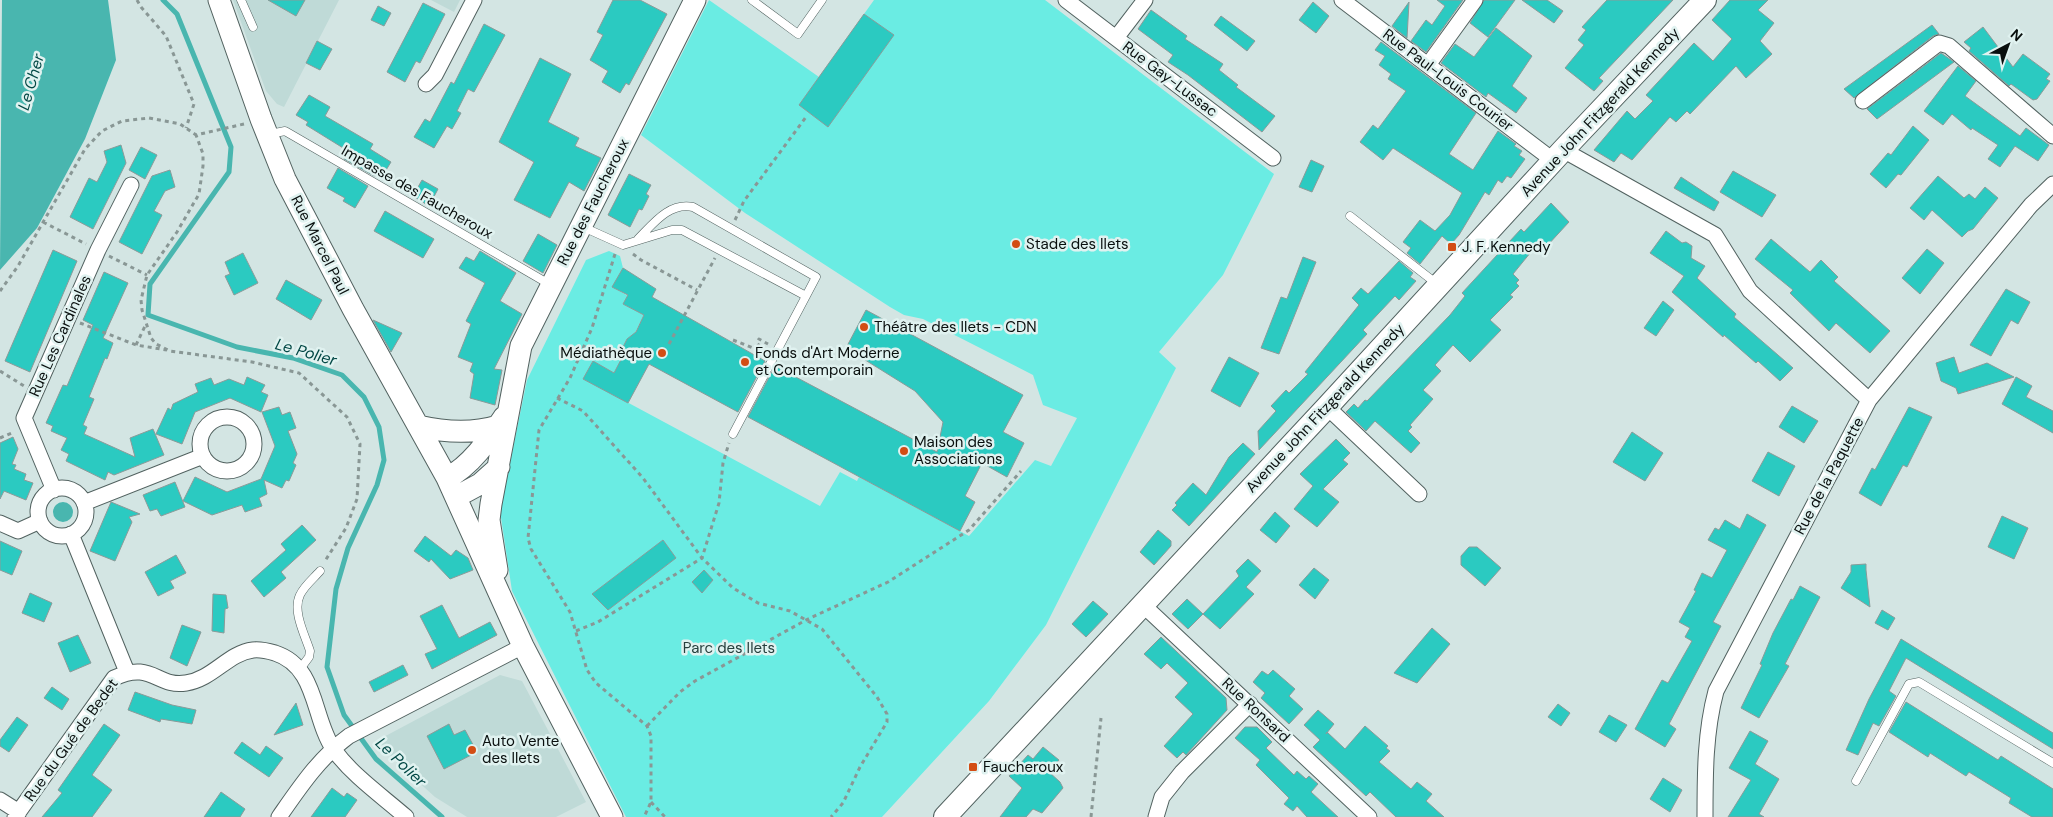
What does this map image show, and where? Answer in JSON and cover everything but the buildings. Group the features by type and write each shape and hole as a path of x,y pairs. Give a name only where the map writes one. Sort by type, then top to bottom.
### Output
{"main road":[{"name":"Avenue John Fitzgerald Kennedy","path":"945,817 1327,407 1438,284 1705,0"}],"street":[{"name":"Rue Marcel Paul","path":"219,0 267,135 289,186 353,309 446,478"},
{"path":"426,84 436,75 474,0"},
{"name":"Rue Gay-Lussac","path":"1066,0 1273,158"},
{"path":"1116,38 1145,0"},
{"name":"Rue Paul-Louis Courier","path":"1342,0 1428,65 1559,155 1714,235 1750,291 1869,400"},
{"path":"1428,65 1475,0"},
{"name":"Rue des Faucheroux","path":"501,596 489,520 499,467 503,418 521,346 689,2"},
{"path":"1863,101 1939,43 1949,46 2053,136"},
{"name":"Rue de la Paquette","path":"1705,817 1705,766 1710,713 1716,691 1869,400 2031,205 2053,184"},
{"name":"Rue Les Cardinales","path":"54,490 24,418 98,250 131,185"},
{"path":"1327,407 1419,494"},
{"path":"418,426 438,431 479,430 503,418"},
{"name":"Rue des Faucheroux","path":"503,418 459,472 446,478 522,646 612,817"},
{"path":"84,503 203,456"},
{"path":"456,497 480,484 499,467"},
{"path":"68,489 80,497 84,503 85,518 77,531 71,534 56,536 40,521 38,514 42,499 54,490 68,489"},
{"path":"0,523 18,531 40,521"},
{"path":"71,534 127,672"},
{"name":"Rue Ronsard","path":"1142,604 1370,817"},
{"path":"280,817 316,764 349,736 522,646"},
{"name":"Rue du Gué de Bedet","path":"17,814 114,678 127,672 142,671 168,681 185,684 203,678 239,653 262,649 281,655 300,668 309,684 333,748"},
{"path":"1156,817 1162,797 1182,772 1250,704"},
{"path":"333,748 344,762 406,817"},
{"path":"0,800 17,814"}],"lane":[{"path":"241,0 253,27"},
{"path":"752,0 798,34 822,0"},
{"name":"Impasse des Faucheroux","path":"267,135 285,131 551,286"},
{"path":"638,239 659,218 677,206 693,206 816,277 733,434"},
{"path":"1350,216 1438,284"},
{"path":"581,226 621,244 672,230 682,230 806,296"},
{"path":"300,668 310,651 298,612 298,603 300,594 320,570"},
{"path":"1856,781 1909,684 1919,682 2053,763"}],"path":[{"path":"138,0 141,7 166,36 194,104 186,128"},
{"path":"731,228 744,202 806,117"},
{"path":"0,291 18,266 85,149 102,131 122,121 148,118 180,124 196,135 203,154 199,194 177,232 147,275 141,300 146,324 156,344 170,350"},
{"path":"196,135 246,124"},
{"path":"644,817 651,802 651,736 647,726 596,683 587,670 570,612 531,549 528,538 539,430 570,378 592,328 621,244 641,260 698,290"},
{"path":"669,344 719,250"},
{"path":"68,318 136,345 252,362 299,374 347,417 360,444 357,499 346,528 320,570"},
{"path":"136,345 146,324"},
{"path":"733,340 758,350 761,348 757,343 759,339 766,343"},
{"path":"0,371 35,393"},
{"path":"557,398 583,411 643,478 702,558 733,588 758,603 790,611 808,619 822,629 877,697 887,714 887,722 860,768 844,803 831,817"},
{"path":"576,631 598,622 702,558 719,503 725,451 733,434"},
{"path":"647,726 694,680 808,619 888,582 969,530 1021,471"},
{"path":"1091,817 1101,718"},
{"path":"651,802 665,817"}],"shaded area":[{"path":"233,0 339,0 284,107 277,104 266,91"},
{"path":"431,0 460,0 454,12"},
{"name":"Auto Vente des Ilets","path":"500,675 522,681 586,802 556,817 467,817 435,797 394,760 378,740"}],"green space":[{"name":"Parc des Ilets","path":"709,0 819,77 874,0 1045,0 1274,174 1223,275 1159,352 1176,368 1046,625 989,701 882,817 626,817 512,591 500,511 527,380 586,260 609,251 620,256 623,268 613,287 628,296 623,304 644,315 634,335 627,339 623,347 625,353 614,373 593,361 584,379 820,506 840,472 857,481 859,477 969,536 1035,460 1051,466 1077,418 1043,405 1033,375 923,319 904,315 890,307 745,213 641,135"}],"water":[{"name":"Le Cher","path":"2,0 108,0 116,60 85,139 37,228 0,270"},
{"path":"63,502 70,505 73,512 70,519 63,522 56,519 53,512 56,505"}],"waterway":[{"name":"Le Polier","path":"163,0 177,14 231,147 229,172 150,284 148,315 237,347 293,358 342,375 364,397 379,427 384,460 377,485 348,548 336,589 327,667 344,715 376,759 442,817"}],"place":[{"name":"Stade des Ilets","path":"1016,244"},
{"name":"J. F. Kennedy","path":"1452,247"},
{"name":"Théâtre des Ilets - CDN","path":"864,327"},
{"name":"Médiathèque","path":"662,353"},
{"name":"Fonds d'Art Moderne et Contemporain","path":"745,362"},
{"name":"Maison des Associations","path":"904,451"},
{"name":"Auto Vente des Ilets","path":"472,750"},
{"name":"Faucheroux","path":"973,767"}]}
